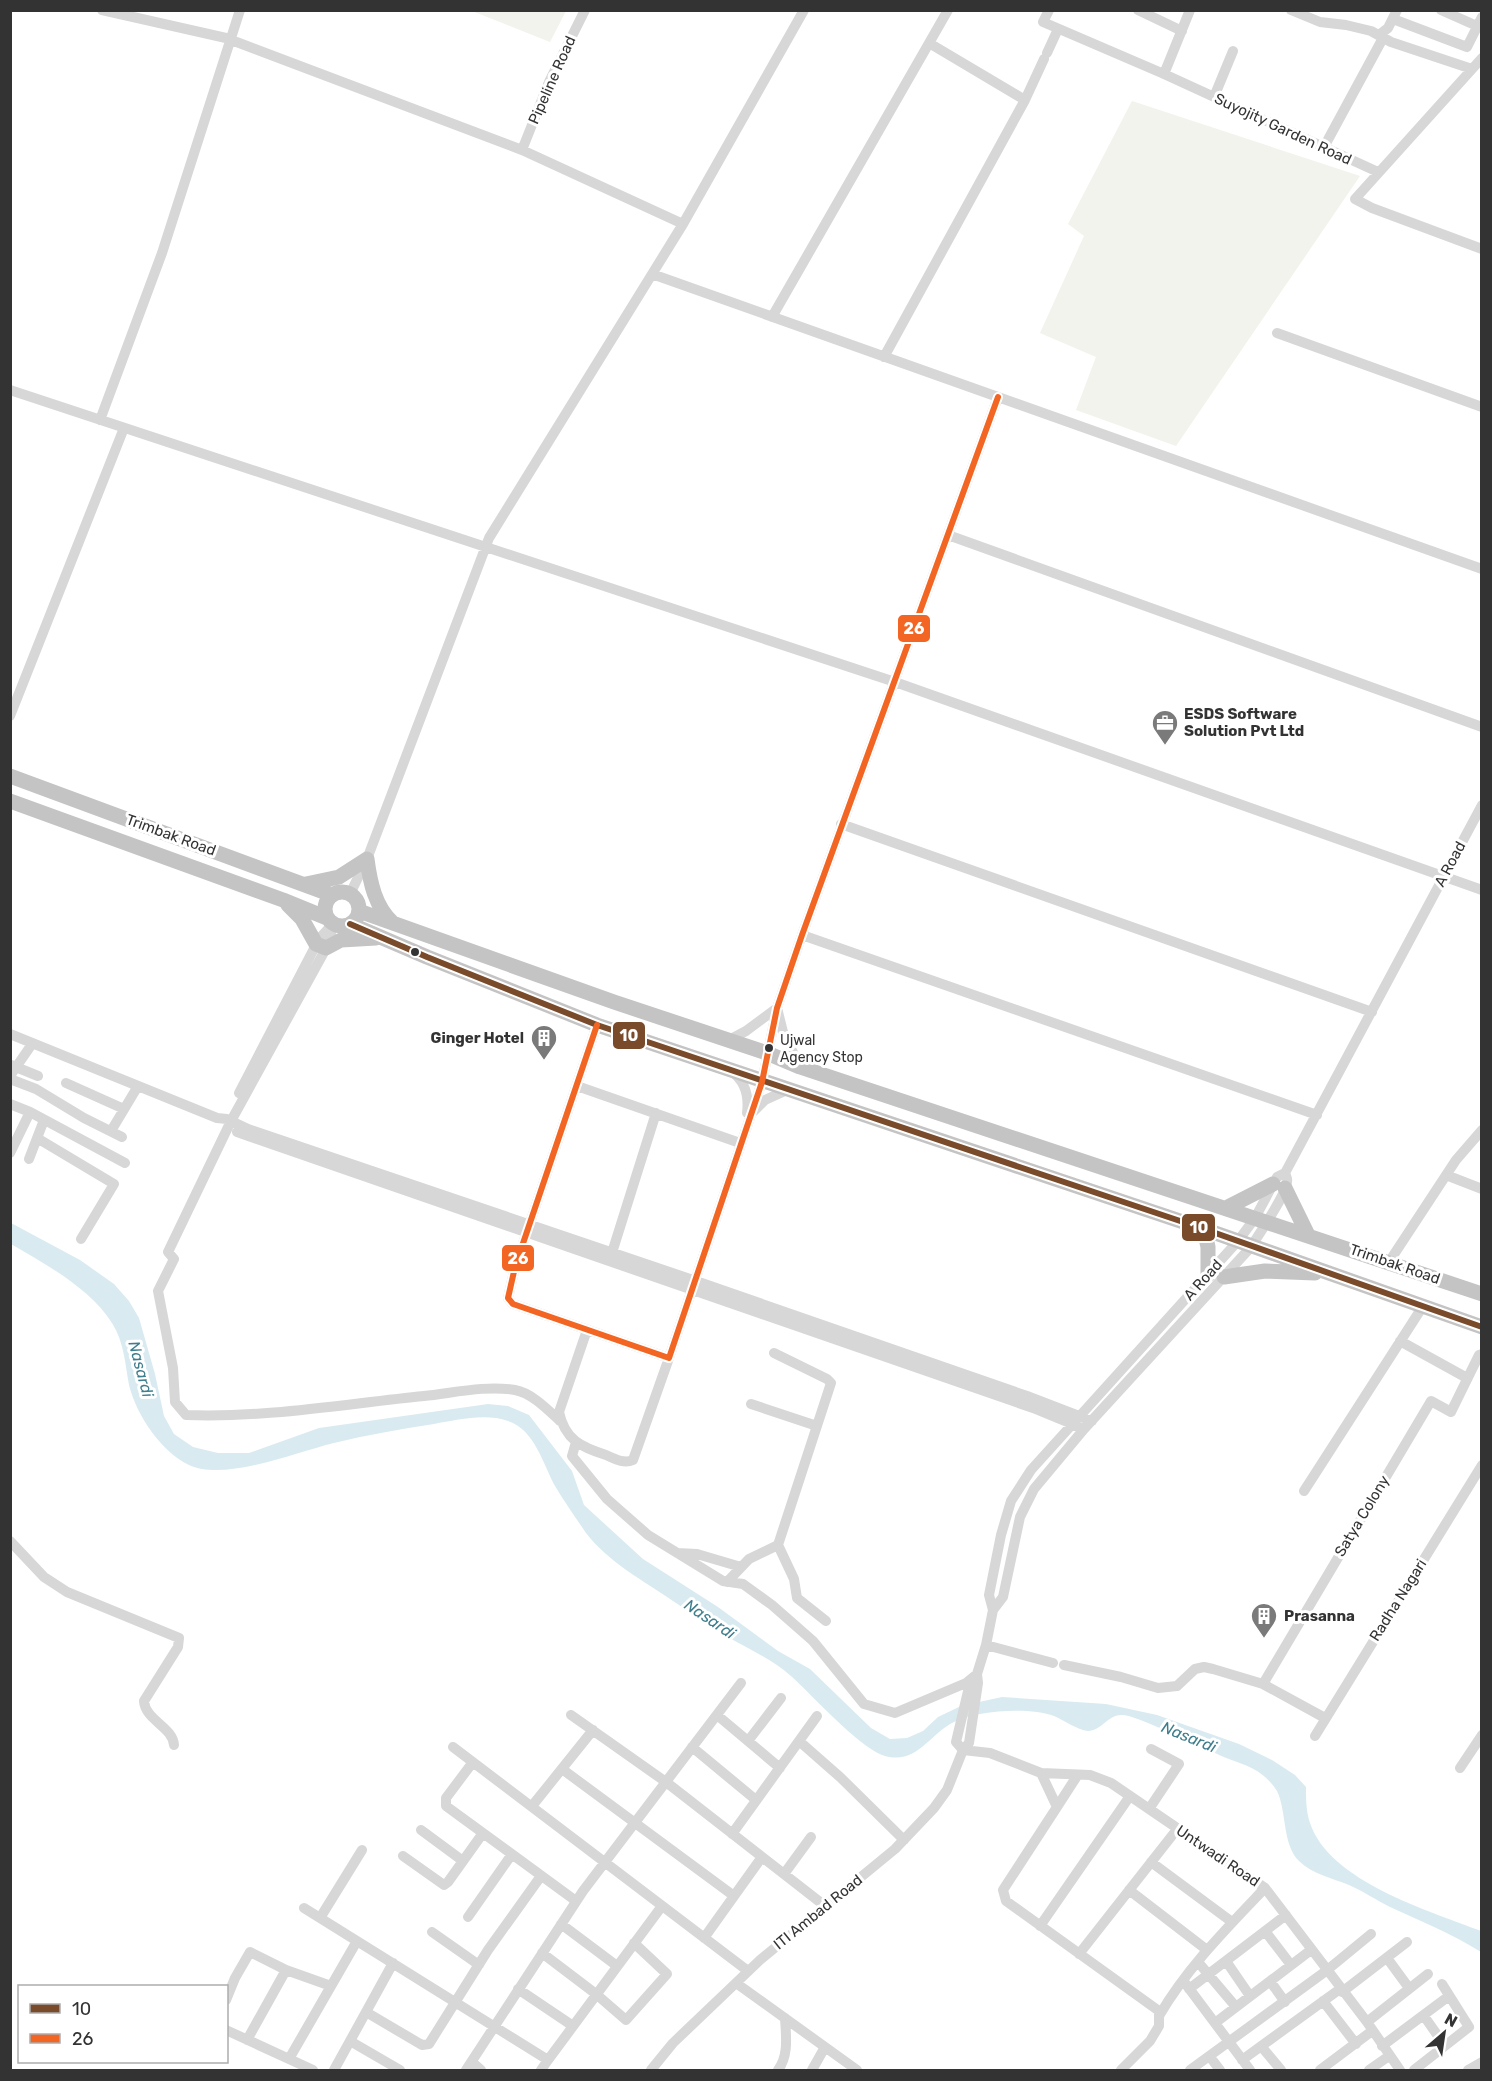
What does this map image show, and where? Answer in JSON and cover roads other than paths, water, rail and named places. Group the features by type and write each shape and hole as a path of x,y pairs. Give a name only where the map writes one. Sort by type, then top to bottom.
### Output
{"highway":[{"name":"Trimbak Road","path":"10,776 332,895"},
{"name":"Trimbak Road","path":"10,801 283,900 330,921"},
{"path":"303,884 339,877 367,859 369,877 380,908 393,923"},
{"path":"355,918 357,901 350,894 340,892 332,895 325,903 325,913 330,921 340,926 355,918 393,923"},
{"path":"283,900 302,919 321,946 341,940 382,938"},
{"name":"Trimbak Road","path":"355,918 382,938 597,1025 1204,1229 1482,1327"},
{"name":"Trimbak Road","path":"393,923 614,1002 767,1053 800,1067 1482,1294"},
{"path":"1226,1208 1281,1182 1308,1235"},
{"path":"1204,1229 1208,1247 1208,1275"},
{"path":"1224,1277 1265,1271 1332,1274"}],"street":[{"path":"102,10 231,40 522,150 683,224"},
{"path":"100,420 162,253 240,10"},
{"name":"Pipeline Road","path":"522,150 549,82 585,10"},
{"path":"350,894 367,859 489,538 683,224 804,10"},
{"path":"772,317 948,10"},
{"path":"884,357 1025,100 1058,29 1043,22 1049,10"},
{"path":"1164,74 1190,10"},
{"path":"1291,10 1320,22 1346,25 1371,32 1472,69"},
{"path":"1383,38 1379,35 1388,28 1395,15 1467,47 1479,21 1441,10"},
{"path":"1140,11 1182,31"},
{"name":"Suyojity Garden Road","path":"1058,29 1164,74 1378,172"},
{"path":"1324,147 1383,38"},
{"path":"929,43 1025,100"},
{"path":"1214,97 1233,51"},
{"path":"1482,58 1355,199 1372,208 1482,249"},
{"path":"652,274 1482,569"},
{"path":"1277,333 1482,406"},
{"path":"10,390 895,682 1482,890"},
{"path":"587,1330 559,1412 561,1425 583,1448 628,1462 633,1460 669,1358 762,1082 777,1008 802,934 998,397"},
{"path":"10,716 124,428"},
{"path":"948,535 1482,727"},
{"name":"A Road","path":"963,1745 975,1680 993,1610 989,1594 1011,1501 1031,1470 1076,1419 1208,1275 1244,1244 1261,1220 1482,805"},
{"path":"841,824 1372,1012"},
{"path":"330,921 321,946 225,1122 168,1252 174,1259 158,1291 173,1368 175,1402 186,1415 226,1417 285,1413 493,1389 518,1390 542,1404 560,1421"},
{"path":"802,934 1317,1115"},
{"path":"729,1040 746,1031 777,1008"},
{"path":"777,1008 783,1032 800,1067"},
{"path":"597,1025 515,1268 508,1298 513,1304 669,1358"},
{"path":"10,1034 225,1122 1088,1425"},
{"path":"12,1072 32,1044"},
{"path":"731,1071 740,1078 746,1090 748,1105 746,1126"},
{"path":"12,1072 38,1076"},
{"path":"12,1072 84,1118 122,1137"},
{"path":"66,1083 124,1109"},
{"path":"111,1131 138,1086"},
{"path":"577,1086 740,1143"},
{"path":"746,1126 755,1108 765,1100 788,1090"},
{"path":"10,1104 30,1112 125,1163"},
{"path":"10,1153 30,1112"},
{"path":"610,1258 656,1113"},
{"path":"29,1159 44,1120"},
{"path":"1389,1262 1446,1175 1482,1130"},
{"path":"37,1138 114,1184 81,1239"},
{"path":"1446,1175 1482,1189"},
{"path":"993,1610 1003,1597 1017,1530 1026,1502 1034,1489 1088,1425 1224,1277 1244,1244"},
{"path":"1304,1491 1423,1306"},
{"path":"1400,1341 1467,1378 1479,1354 1482,1354"},
{"path":"774,1353 831,1383 778,1545 794,1579 797,1598 826,1622"},
{"name":"Satya Colony","path":"1263,1683 1431,1401 1451,1412 1467,1378"},
{"path":"751,1404 817,1426"},
{"path":"576,1442 572,1456 607,1498 648,1535 723,1581 743,1584 772,1605 813,1641 864,1704 895,1713 975,1680"},
{"name":"Radha Nagari","path":"1315,1736 1482,1465"},
{"path":"10,1541 44,1577 67,1592 179,1638 178,1647 144,1701 146,1711 172,1737 174,1745"},
{"path":"727,1582 749,1559 778,1545"},
{"path":"677,1553 697,1554 741,1567"},
{"path":"986,1644 1058,1664 1121,1677 1158,1689 1177,1686 1195,1669 1204,1667 1263,1683 1325,1718"},
{"path":"481,2070 469,2066 576,1901 741,1683"},
{"path":"748,1741 781,1698"},
{"path":"571,1714 666,1782 825,1906"},
{"path":"717,1715 780,1768"},
{"path":"732,1834 817,1716"},
{"path":"532,1806 593,1730"},
{"path":"1460,1768 1482,1735"},
{"path":"799,1741 840,1777 904,1840"},
{"name":"Untwadi Road","path":"963,1745 1041,1773 1090,1775 1111,1783 1265,1887 1400,2070"},
{"name":"ITI Ambad Road","path":"651,2070 673,2043 748,1971 904,1840 934,1808 947,1790 963,1745"},
{"path":"453,1747 748,1971"},
{"path":"692,1748 756,1800"},
{"path":"1149,1809 1179,1764 1151,1749"},
{"path":"473,1762 446,1798 445,1803 576,1901"},
{"path":"562,1768 734,1896"},
{"path":"1041,1773 1057,1807"},
{"path":"1077,1776 1003,1890 1006,1901 1159,2011 1159,2026 1149,2041 1122,2070"},
{"path":"1040,1926 1130,1796"},
{"path":"1079,1954 1178,1828"},
{"path":"421,1830 463,1861"},
{"path":"403,1856 444,1885 483,1833"},
{"path":"784,1874 812,1837"},
{"path":"320,1918 362,1850"},
{"path":"468,1917 512,1854"},
{"path":"704,1938 762,1857"},
{"path":"1151,1862 1232,1922"},
{"path":"366,2012 425,2046 431,2042 479,1965 541,1876"},
{"path":"1186,1985 1207,1950 1265,1887"},
{"path":"1129,1890 1207,1950"},
{"path":"541,2070 662,1906"},
{"path":"304,1908 548,2060"},
{"path":"1159,2016 1171,1996 1186,1985 1209,1974 1286,1915"},
{"path":"561,1924 617,1966"},
{"path":"1265,1931 1291,1965"},
{"path":"432,1932 479,1965"},
{"path":"1190,2070 1285,2002 1371,1934"},
{"path":"289,2059 357,1941"},
{"path":"1242,2060 1407,1942"},
{"path":"542,1953 626,2020 667,1974 634,1943"},
{"path":"1215,2023 1311,1950"},
{"path":"228,1995 250,1952 286,1970 331,1986"},
{"path":"1387,1958 1409,1988"},
{"path":"1226,1961 1250,1996"},
{"path":"1198,1962 1236,2007"},
{"path":"334,2070 393,1964"},
{"path":"248,2040 286,1970"},
{"path":"1320,2070 1356,2044 1409,1988 1428,1974"},
{"path":"1270,1981 1285,2002"},
{"path":"736,1983 856,2070"},
{"path":"1414,2070 1469,2027 1442,1984"},
{"path":"1186,1985 1250,2070"},
{"path":"518,1989 573,2026"},
{"path":"1369,2070 1386,2051 1449,1996"},
{"path":"1323,2001 1356,2044"},
{"path":"1424,2016 1445,2046"},
{"path":"783,2068 786,2048 785,2018"},
{"path":"228,2031 313,2070"},
{"path":"350,2041 400,2070"},
{"path":"1261,2046 1281,2070"},
{"path":"812,2070 825,2047"},
{"path":"1210,2057 1220,2070"},
{"path":"1468,2070 1482,2062"}],"water":[{"name":"Nasardi","path":"11,1223 80,1260 114,1284 129,1301 139,1318 164,1416 174,1434 193,1447 218,1453 249,1453 319,1428 488,1404 508,1406 529,1415 572,1471 584,1505 643,1559 718,1607 778,1651 810,1669 871,1728 890,1739 907,1738 923,1731 938,1717 961,1706 1002,1697 1106,1704 1157,1715 1239,1744 1272,1760 1295,1775 1306,1787 1310,1823 1321,1843 1337,1862 1383,1891 1481,1931 1481,1952 1354,1887 1304,1865 1290,1846 1280,1799 1266,1777 1247,1766 1129,1716 1116,1716 1097,1729 1088,1731 1044,1713 989,1712 954,1722 921,1748 904,1757 894,1758 872,1750 848,1731 784,1670 707,1624 605,1553 586,1533 555,1486 532,1440 517,1425 508,1421 471,1418 396,1430 334,1443 241,1468 204,1469 189,1465 160,1442 137,1408 129,1385 119,1338 103,1310 66,1278 11,1244"}],"place":[{"name":"ESDS Software Solution Pvt Ltd","path":"1165,746"},
{"name":"Ujwal Agency Stop","path":"769,1048"},
{"name":"Ginger Hotel","path":"544,1061"},
{"name":"Prasanna","path":"1264,1639"}]}
